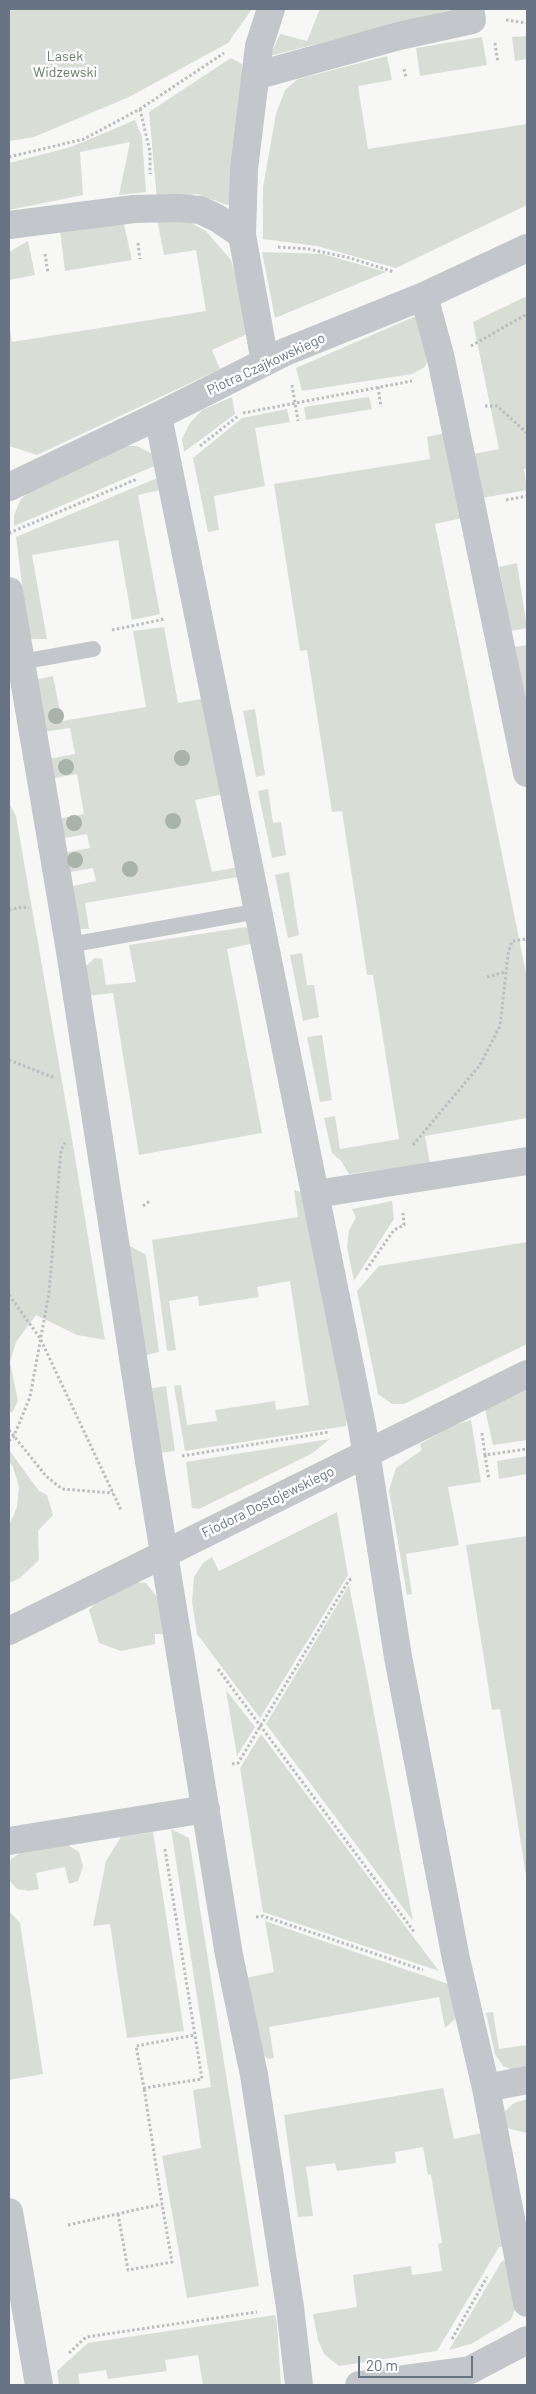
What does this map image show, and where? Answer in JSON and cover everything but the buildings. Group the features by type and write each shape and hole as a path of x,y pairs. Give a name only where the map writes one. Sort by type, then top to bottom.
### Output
{"street":[{"path":"265,362 242,235 244,170 255,76 259,46 271,9"},
{"path":"255,76 399,36 472,20 470,9"},
{"path":"9,225 134,209 178,208 200,210 217,218 242,235"},
{"name":"Piotra Czajkowskiego","path":"9,487 158,416 265,362 424,296 527,248"},
{"path":"424,296 443,367 527,774"},
{"path":"158,416 316,1194 366,1454 398,1657 462,1985 486,2088 527,2303"},
{"path":"9,591 69,946 199,1770 224,1921 254,2075 290,2307 299,2385"},
{"path":"316,1194 527,1161"},
{"name":"Fiodora Dostojewskiego","path":"9,1631 527,1374"},
{"path":"9,1841 206,1809"},
{"path":"486,2088 527,2080"},
{"path":"9,2212 40,2385"},
{"path":"359,2385 471,2378 527,2340"}],"lane":[{"path":"21,662 93,649"},
{"path":"69,946 259,911"}],"path":[{"path":"9,157 84,139 140,109 231,49 259,46"},
{"path":"242,235 267,246 309,249 350,258 395,272 424,296"},
{"path":"9,533 187,456 242,414 378,387 443,367 477,343 527,314"},
{"path":"378,387 381,407"},
{"path":"452,413 490,405 497,406 527,433"},
{"path":"93,649 108,631 132,624 199,613"},
{"path":"9,910 22,907 31,908"},
{"path":"362,1276 394,1230 404,1225 400,1181 406,1156 418,1137 480,1065 500,1026 506,972 512,941 527,939"},
{"path":"487,977 506,972"},
{"path":"9,1060 58,1079"},
{"path":"9,1441 14,1436 30,1397 49,1293 62,1150 69,1137"},
{"path":"9,1295 40,1338 124,1516"},
{"path":"476,1398 488,1480"},
{"path":"9,1430 46,1476 62,1489 113,1493"},
{"path":"485,1455 527,1449"},
{"path":"199,1770 238,1763 349,1580 385,1573"},
{"path":"144,2088 202,2079 160,1816"},
{"path":"224,1921 263,1916 462,1985"},
{"path":"118,2214 128,2270 172,2262 136,2046 195,2036"},
{"path":"68,2224 162,2204"},
{"path":"451,2340 502,2250 517,2248"},
{"path":"66,2356 86,2337 290,2307"}],"green space":[{"name":"Lasek Widzewski","path":"9,9 252,9 228,43 129,97 34,137 9,141"},
{"path":"320,9 453,9 270,56 280,34 307,41"},
{"path":"527,36 527,59 515,61 512,37"},
{"path":"482,37 487,65 420,76 416,48"},
{"path":"387,56 392,80 358,86 368,149 527,124 527,205 396,268 317,246 263,239 263,187 276,114 285,90 298,79"},
{"path":"231,58 242,64 237,205 227,205 197,194 157,200 149,112"},
{"path":"135,120 142,137 146,192 119,195 130,142 80,152 83,195 9,210 9,163 71,147"},
{"path":"156,214 176,215 206,231 231,260 245,307 247,334 212,350 220,369 37,455 9,446 9,323 12,342 206,311 196,250 164,255"},
{"path":"123,220 132,260 65,271 60,230"},
{"path":"28,241 35,275 9,280 9,252"},
{"path":"262,252 323,254 386,272 275,318"},
{"path":"527,296 527,468 524,469 527,490 482,498 473,454 499,449 473,322"},
{"path":"416,316 429,357 425,367 412,374 302,391 296,368"},
{"path":"232,397 235,414 184,452 182,439 190,423 202,410"},
{"path":"369,397 372,409 306,420 304,407"},
{"path":"287,409 290,422 255,428 265,486 214,496 219,530 208,532 193,458 242,418"},
{"path":"446,433 462,518 435,524 527,978 527,1118 425,1136 430,1163 349,1174 341,1161 332,1153 324,1118 335,1116 340,1149 399,1139 373,975 367,975 342,811 332,812 307,650 300,651 274,484 430,459 427,437"},
{"path":"126,446 137,446 153,454 159,464 14,526 14,515 21,499 38,485"},
{"path":"162,476 165,489 138,495 160,614 132,620 118,540 32,555 47,639 29,639 16,537"},
{"path":"517,563 527,628 511,631 499,567"},
{"path":"164,627 178,703 207,698 223,794 195,800 212,872 238,867 238,877 85,903 89,929 77,929 68,887 96,881 93,868 66,873 63,853 90,848 87,834 60,839 58,819 84,814 77,774 50,779 48,759 75,754 70,728 43,732 34,680 53,676 62,721 146,707 133,631"},
{"path":"527,645 527,710 514,647"},
{"path":"255,709 265,775 256,777 243,711"},
{"path":"268,789 273,823 281,822 286,855 272,858 258,791"},
{"path":"9,803 16,816 105,1340 77,1335 36,1315 16,1342 10,1362 18,1401 12,1413 9,1410"},
{"path":"289,872 299,935 288,938 275,875"},
{"path":"246,927 254,943 227,949 262,1133 139,1155 113,993 85,996 81,970 95,958 102,959 106,985 136,982 129,945"},
{"path":"302,953 307,985 314,985 319,1017 303,1021 290,955"},
{"path":"322,1035 332,1100 320,1102 307,1037"},
{"path":"294,1190 301,1192 304,1197 347,1417 346,1426 185,1451 174,1386 181,1385 187,1425 217,1421 215,1410 275,1401 276,1410 309,1405 290,1281 257,1287 259,1297 199,1306 198,1296 169,1301 176,1350 167,1351 152,1240 298,1217"},
{"path":"392,1201 394,1219 354,1281 347,1247 349,1230 356,1218 352,1209"},
{"path":"527,1242 527,1344 404,1404 392,1404 378,1394 357,1291 379,1266"},
{"path":"125,1243 146,1255 159,1352 143,1356"},
{"path":"166,1386 175,1451 158,1453 148,1389"},
{"path":"527,1390 527,1440 493,1445 485,1409"},
{"path":"471,1420 481,1482 448,1487 459,1545 406,1554 412,1594 407,1595 389,1490 396,1468 422,1450 420,1444 452,1426"},
{"path":"330,1439 311,1454 199,1509 192,1508 186,1462"},
{"path":"9,1450 39,1491 47,1495 53,1515 38,1531 39,1560 20,1578 9,1583 9,1526 17,1507 19,1487 13,1467 9,1461"},
{"path":"527,1456 527,1474 499,1479 497,1461"},
{"path":"337,1512 348,1575 260,1718 197,1634 192,1602 194,1577 203,1563 212,1557 219,1571"},
{"path":"527,1536 526,1876 500,1709 492,1710 466,1545"},
{"path":"133,1582 146,1583 158,1598 163,1634 155,1634 155,1644 121,1651 99,1643 89,1610 105,1593"},
{"path":"349,1585 368,1682 413,1921 266,1724"},
{"path":"226,1690 255,1727 237,1756"},
{"path":"261,1734 439,1971 263,1912 240,1768"},
{"path":"171,1829 189,1838 259,2286 187,2298 162,2156 201,2148 193,2090 211,2087"},
{"path":"153,1832 184,2031 127,2038 110,1924 93,1926 106,1861 121,1837"},
{"path":"68,1845 79,1852 83,1866 78,1881 69,1884 65,1867 36,1873 39,1889 29,1891 17,1889 9,1880 11,1859 20,1853"},
{"path":"9,1911 20,1923 43,2074 9,2080"},
{"path":"265,1921 451,1985 455,2003 455,2019 445,2028 439,1997 269,2027 274,2058 269,2059 261,2054 246,1978 274,1972"},
{"path":"493,2012 499,2049 527,2045 527,2070 513,2070 503,2066 495,2054 486,2013"},
{"path":"443,2088 454,2139 482,2133 505,2246 499,2247 437,2351 339,2366 324,2354 318,2340 313,2314 357,2307 353,2275 411,2266 412,2275 442,2271 438,2244 442,2243 431,2174 428,2175 423,2147 395,2152 396,2163 337,2171 335,2163 306,2167 313,2216 298,2217 284,2115"},
{"path":"527,2099 527,2133 503,2127 505,2111 514,2103"},
{"path":"509,2259 516,2307 511,2320 471,2344 449,2350 502,2261"},
{"path":"275,2315 281,2385 203,2385 198,2355 165,2360 167,2371 108,2379 106,2370 78,2374 80,2385 59,2385 57,2371 88,2343"}]}
